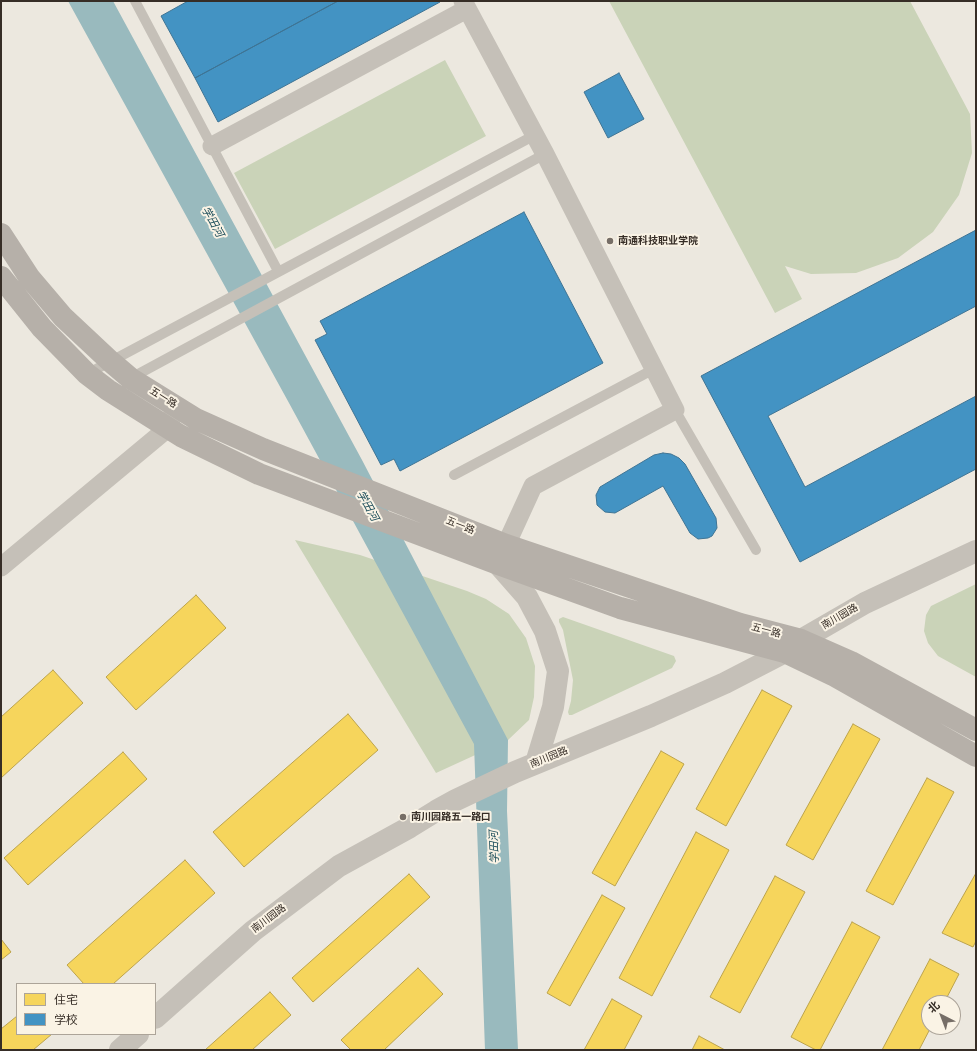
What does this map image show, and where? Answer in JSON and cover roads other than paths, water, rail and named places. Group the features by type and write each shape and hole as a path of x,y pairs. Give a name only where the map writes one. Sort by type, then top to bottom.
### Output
{"main road":[{"name":"五一路","path":"1,234 29,277 63,317 130,378 196,419 263,449 396,501 502,555"},
{"name":"五一路","path":"1,277 42,328 87,374 108,390 181,436 259,474 408,529 740,624 793,646 851,662 976,730"},
{"name":"五一路","path":"793,646 832,675 976,756"}],"street":[{"path":"212,146 465,5 545,154 675,410 533,486 502,555 545,631 558,671 553,707 536,763"},
{"path":"1,567 168,428 176,407"},
{"name":"南川园路","path":"156,1017 253,931 339,866 456,800 515,772 651,716 725,683 793,646 865,603 976,551"},
{"path":"120,1050 137,1035"}],"lane":[{"path":"135,1 278,271"},
{"path":"87,374 535,135"},
{"path":"108,390 545,154"},
{"path":"454,475 654,369"},
{"path":"675,410 756,550"}],"water":[{"name":"学田河","path":"68,1 113,1 362,460 508,740 507,811 518,1050 485,1050 474,744"}],"place":[{"name":"南通科技职业学院","path":"610,241"},
{"name":"南川园路五一路口","path":"403,817"}]}
